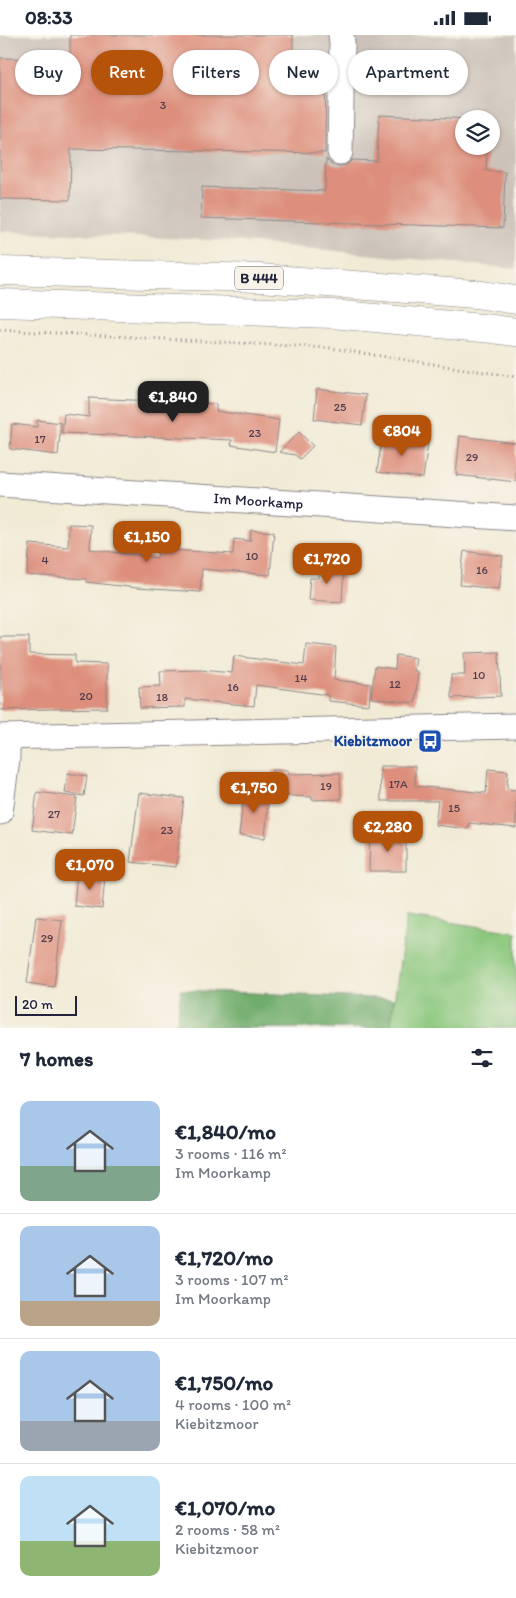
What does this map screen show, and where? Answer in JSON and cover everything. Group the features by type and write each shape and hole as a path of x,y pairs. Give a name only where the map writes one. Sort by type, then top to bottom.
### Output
{"highway":[{"name":"B 444","path":"0,271 260,278 475,294 516,300"},
{"name":"B 444","path":"475,294 516,293"},
{"name":"B 444","path":"0,303 332,314 494,329 516,333"}],"street":[{"path":"340,35 342,42 340,151"},
{"name":"Im Moorkamp","path":"0,484 516,518"},
{"path":"0,812 7,758 3,737 516,727"}],"path":[{"path":"0,330 330,348 516,377"}],"shaded area":[{"path":"0,35 516,35 516,269 234,241 0,231"}],"green space":[{"path":"407,916 516,932 516,1028 390,1028"},
{"path":"181,990 394,999 390,1028 176,1028"}],"building":[{"path":"70,35 293,35 293,50 269,50 269,95 326,95 325,153 71,149 70,200 0,199 0,58 15,58 15,95 81,95 81,50 70,50"},
{"path":"379,115 455,118 455,155 487,155 486,171 505,172 503,228 201,218 202,187 325,191 326,159 333,165 339,166 346,165 352,160 377,161"},
{"path":"317,389 366,395 362,425 314,419"},
{"path":"89,398 216,404 216,411 279,420 275,452 231,445 232,440 62,433 64,414 89,417"},
{"path":"37,420 61,423 58,455 10,449 12,424 37,427"},
{"path":"299,432 313,446 300,459 295,455 279,452"},
{"path":"460,436 516,443 516,482 456,475"},
{"path":"382,437 428,443 423,478 377,472"},
{"path":"69,524 91,525 90,549 157,558 158,549 233,554 234,539 250,541 251,530 274,532 270,575 202,569 200,592 137,588 86,582 86,579 27,575 30,544 68,547"},
{"path":"464,551 503,556 499,589 460,585"},
{"path":"319,565 344,567 342,602 308,600 310,578 319,578"},
{"path":"0,637 29,637 29,654 75,655 75,663 107,664 107,708 0,710"},
{"path":"306,644 336,647 334,680 371,684 369,705 328,701 328,695 256,685 254,706 185,699 185,707 140,708 139,687 161,686 160,671 201,670 232,673 234,656 304,665"},
{"path":"499,652 501,696 451,698 451,675 465,675 464,653"},
{"path":"396,655 416,658 414,671 418,671 415,703 371,698 375,666 395,669"},
{"path":"380,766 415,766 415,786 486,793 488,769 508,771 507,789 516,790 516,828 469,823 468,829 435,825 438,801 381,801"},
{"path":"272,770 288,770 288,774 340,773 341,799 312,800 312,797 271,795"},
{"path":"68,773 87,776 84,796 65,793"},
{"path":"244,791 269,793 265,838 239,835"},
{"path":"37,792 77,797 72,835 32,830"},
{"path":"139,793 184,798 176,867 130,862"},
{"path":"370,835 406,835 406,871 369,871"},
{"path":"77,873 105,876 102,909 74,906"},
{"path":"36,917 62,920 54,987 27,983"}],"place":[{"name":"Kiebitzmoor","path":"430,741"}]}
